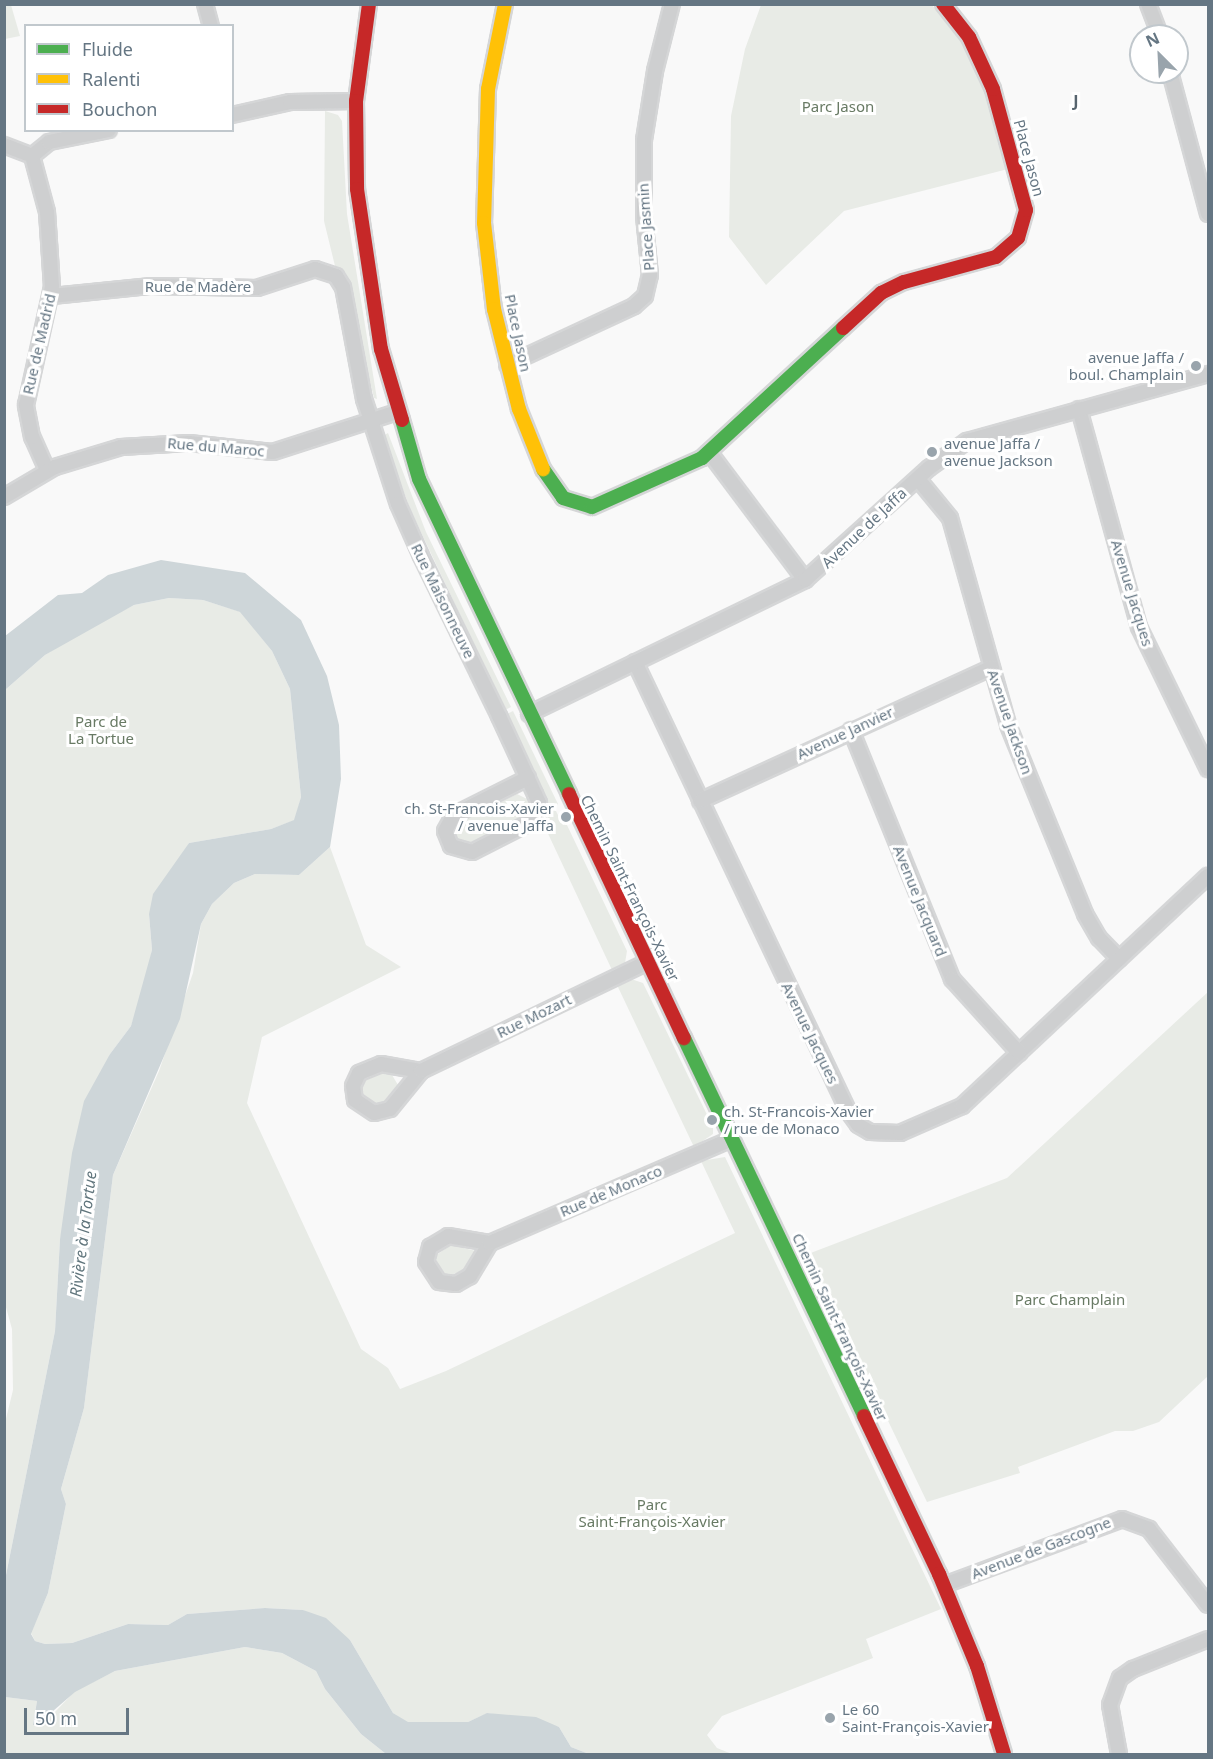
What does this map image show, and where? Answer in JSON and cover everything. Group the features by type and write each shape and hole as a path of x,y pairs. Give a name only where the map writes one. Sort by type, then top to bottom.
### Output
{"street":[{"path":"205,4 210,24"},
{"name":"Chemin Saint-François-Xavier","path":"369,4 356,101 355,168 377,328 397,412 434,514 944,1585 977,1666 1004,1755"},
{"name":"Place Jason","path":"505,4 488,89 483,180 490,280 507,365 541,466 556,492 570,502 592,507 606,504 710,452 881,293 904,282 996,257 1018,238 1025,219 1024,200 993,89 969,37 943,4"},
{"name":"Place Jasmin","path":"507,365 634,306 645,296 650,275 644,216 644,140 655,70 672,4"},
{"path":"1148,4 1156,24"},
{"path":"1173,84 1209,214"},
{"path":"234,115 290,102 356,101"},
{"path":"4,145 32,156 49,142 99,132"},
{"name":"Rue de Madrid","path":"32,156 49,229 52,296 26,405 32,437 47,470"},
{"name":"Rue de Madère","path":"52,296 151,286 246,289 276,283 308,270 329,271 343,287 370,419"},
{"name":"Avenue de Jaffa","path":"529,714 805,580 918,478 967,441 1209,374"},
{"name":"Avenue Jacques","path":"1079,409 1144,642 1209,769"},
{"name":"Rue du Maroc","path":"4,497 47,470 107,450 154,443 280,451 370,419 397,412"},
{"name":"Rue Maisonneuve","path":"370,419 409,530 528,778 539,803 533,820 472,852 451,846 445,831 454,815 528,778"},
{"path":"710,452 805,580"},
{"name":"Avenue Jackson","path":"918,478 950,518 1008,725 1085,914 1099,938 1119,959"},
{"name":"Avenue Jacques","path":"635,662 858,1125 870,1132 892,1135 949,1114 1209,876"},
{"name":"Avenue Janvier","path":"700,801 850,730 992,668"},
{"name":"Avenue Jacquard","path":"850,730 952,979 1018,1053"},
{"name":"Rue Mozart","path":"421,1071 372,1065 355,1079 355,1100 367,1111 382,1113 396,1102 421,1071 647,962"},
{"name":"Rue de Monaco","path":"490,1243 464,1281 439,1282 428,1270 426,1254 441,1238 490,1243 732,1139"},
{"name":"Avenue de Gascogne","path":"944,1585 1122,1519 1149,1529 1209,1605"},
{"path":"1119,1755 1110,1705 1120,1678 1209,1639"}],"green space":[{"path":"4,5 11,5 20,36 5,39"},
{"name":"Parc Jason","path":"761,5 932,5 958,34 981,79 1008,169 844,211 766,285 729,237 731,116 745,49"},
{"path":"325,111 338,115 342,121 347,214 377,399 374,398 364,357 351,283 335,266 324,221"},
{"path":"388,433 426,532 511,707 505,710 410,509 383,436"},
{"name":"Parc de La Tortue","path":"169,598 203,600 241,612 272,651 290,689 301,797 295,820 271,829 189,843 149,914 152,950 146,982 131,1026 110,1054 60,1239 55,1331 5,1580 4,1427 13,1390 12,1329 4,1300 5,690 45,655 90,627 134,605"},
{"path":"513,711 558,804 554,806 549,805 507,714"},
{"path":"517,794 529,800 531,809 527,816 471,843 456,841 453,833 456,824"},
{"path":"548,809 556,811 563,825 566,823 627,951 625,963 612,970 543,823"},
{"name":"Parc Saint-François-Xavier","path":"330,847 366,945 401,967 262,1037 247,1103 361,1349 388,1368 400,1389 446,1371 735,1233 701,1161 725,1157 941,1609 866,1639 873,1658 722,1716 707,1735 717,1748 732,1754 589,1754 571,1747 559,1727 488,1713 468,1722 408,1723 393,1713 350,1640 303,1610 265,1608 187,1614 168,1625 128,1624 72,1643 45,1644 35,1641 31,1633 48,1593 66,1504 61,1489 84,1408 113,1175 159,1071 193,973 201,924 212,904 234,883 255,874 299,875"},
{"path":"631,979 643,983 713,1127 713,1134 694,1147 617,985"},
{"name":"Parc Champlain","path":"1208,992 1208,1376 1159,1422 1133,1431 1115,1431 1018,1467 1020,1473 927,1502 808,1254 1007,1178"},
{"path":"376,1073 392,1075 398,1085 387,1101 376,1105 365,1099 361,1085 364,1078"},
{"path":"451,1245 476,1251 462,1271 448,1276 441,1273 435,1256"},
{"path":"245,1647 282,1653 316,1671 325,1689 361,1734 386,1754 5,1754 5,1697 37,1701 33,1724 55,1712 75,1691 115,1671"}],"water":[{"name":"Rivière à la Tortue","path":"161,560 245,573 301,620 327,676 339,725 341,779 330,847 299,875 255,874 234,883 212,904 201,924 180,1019 113,1175 84,1408 61,1489 66,1504 48,1593 31,1634 35,1641 45,1644 72,1643 128,1624 168,1625 187,1614 265,1608 303,1610 326,1618 350,1640 393,1713 408,1722 468,1722 487,1713 536,1717 559,1727 571,1747 589,1754 386,1754 361,1734 325,1689 316,1671 282,1653 245,1647 115,1671 75,1692 38,1724 33,1725 37,1701 5,1697 5,1580 55,1331 60,1239 72,1153 84,1101 110,1054 131,1026 152,950 149,914 153,894 189,843 271,829 294,820 301,797 290,689 272,651 240,612 203,600 169,598 134,605 45,655 5,690 5,636 58,595 82,593 108,575"}],"traffic: fast":[{"path":"543,469 563,498 592,507 702,458 843,328"},
{"path":"402,420 419,479 569,794"},
{"path":"684,1038 864,1416"}],"traffic: slow":[{"path":"505,4 488,89 484,223 494,309 519,409 543,469"}],"traffic: jam":[{"path":"369,4 356,101 357,189 381,349 402,420"},
{"path":"843,328 881,293 904,282 996,257 1018,238 1026,210 993,89 969,37 943,4"},
{"path":"569,794 684,1038"},
{"path":"864,1416 939,1574 977,1666 1004,1754"}],"place":[{"name":"avenue Jaffa / boul. Champlain","path":"1196,366"},
{"name":"avenue Jaffa / avenue Jackson","path":"932,452"},
{"name":"ch. St-Francois-Xavier / avenue Jaffa","path":"566,817"},
{"name":"ch. St-Francois-Xavier / rue de Monaco","path":"712,1120"},
{"name":"Le 60 Saint-François-Xavier","path":"830,1718"}],"district":[{"name":"J","path":"1076,101"}]}
